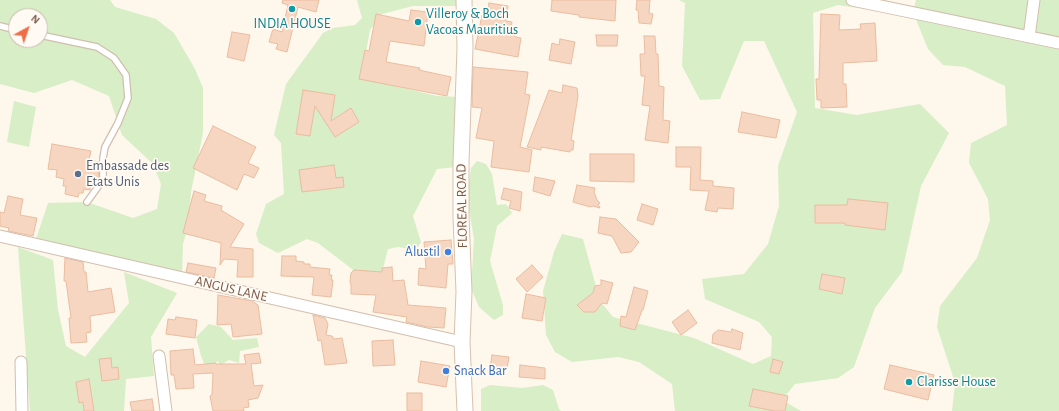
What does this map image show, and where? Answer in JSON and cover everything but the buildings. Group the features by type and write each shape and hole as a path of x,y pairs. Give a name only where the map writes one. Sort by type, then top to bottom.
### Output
{"main road":[{"name":"FLOREAL ROAD","path":"464,0 465,48 461,163 461,217 464,292 462,342 465,411"}],"street":[{"path":"852,0 1059,43"},
{"path":"1028,37 1034,0"},
{"name":"ANGUS LANE","path":"0,236 462,342"},
{"path":"159,356 166,411"},
{"path":"22,362 22,411"}],"lane":[{"path":"48,37 97,47 114,58 126,76 128,98 118,123 105,147 103,180 87,202"}],"green space":[{"path":"0,0 110,0 115,7 156,19 174,33 195,69 203,88 203,133 191,192 188,227 183,244 182,275 35,242 48,203 87,202 133,218 157,209 161,184 153,164 122,135 109,96 72,80 34,93 0,84"},
{"path":"357,0 460,0 460,6 413,6 382,14 370,30 364,63 374,81 437,96 459,97 456,167 437,169 413,216 421,242 416,250 398,247 388,249 377,292 367,296 352,269 318,243 307,239 278,253 259,243 256,234 266,204 284,194 281,143 274,135 286,84 323,33 333,28 355,25 362,18"},
{"path":"679,0 887,0 877,11 838,5 813,13 815,108 857,115 920,104 949,133 921,186 902,272 875,308 854,367 838,378 795,384 782,400 801,411 675,411 672,384 639,362 618,357 572,362 555,352 546,335 543,291 554,252 562,234 583,239 600,301 613,317 694,338 753,364 771,356 772,337 759,322 705,299 702,279 744,274 768,244 779,206 778,166 797,112 764,41 744,41 720,99 700,100 682,66 685,3"},
{"path":"916,0 1059,0 1059,411 952,411 955,383 937,327 940,306 977,258 990,220 988,199 969,163 971,143 1007,125 1005,86 965,67 943,65 928,49 913,12"},
{"path":"14,101 36,107 29,147 7,142"},
{"path":"477,161 486,164 492,174 497,205 506,204 512,213 497,226 490,261 503,305 503,315 494,320 479,307 471,288 474,239 467,198 471,168"},
{"path":"18,247 53,260 58,310 66,346 85,357 129,303 124,272 177,293 151,337 154,376 126,379 124,411 30,411"},
{"path":"209,324 221,327 233,340 257,338 259,347 240,351 239,363 229,360 220,365 218,361 206,368 196,337"},
{"path":"490,385 522,388 543,385 553,390 561,411 481,411 481,389"}],"place":[{"name":"INDIA HOUSE","path":"292,9"},
{"name":"Villeroy & Boch Vacoas Mauritius","path":"418,22"},
{"name":"Embassade des Etats Unis","path":"78,174"},
{"name":"Alustil","path":"448,252"},
{"name":"Snack Bar","path":"446,371"},
{"name":"Clarisse House","path":"909,382"}]}
